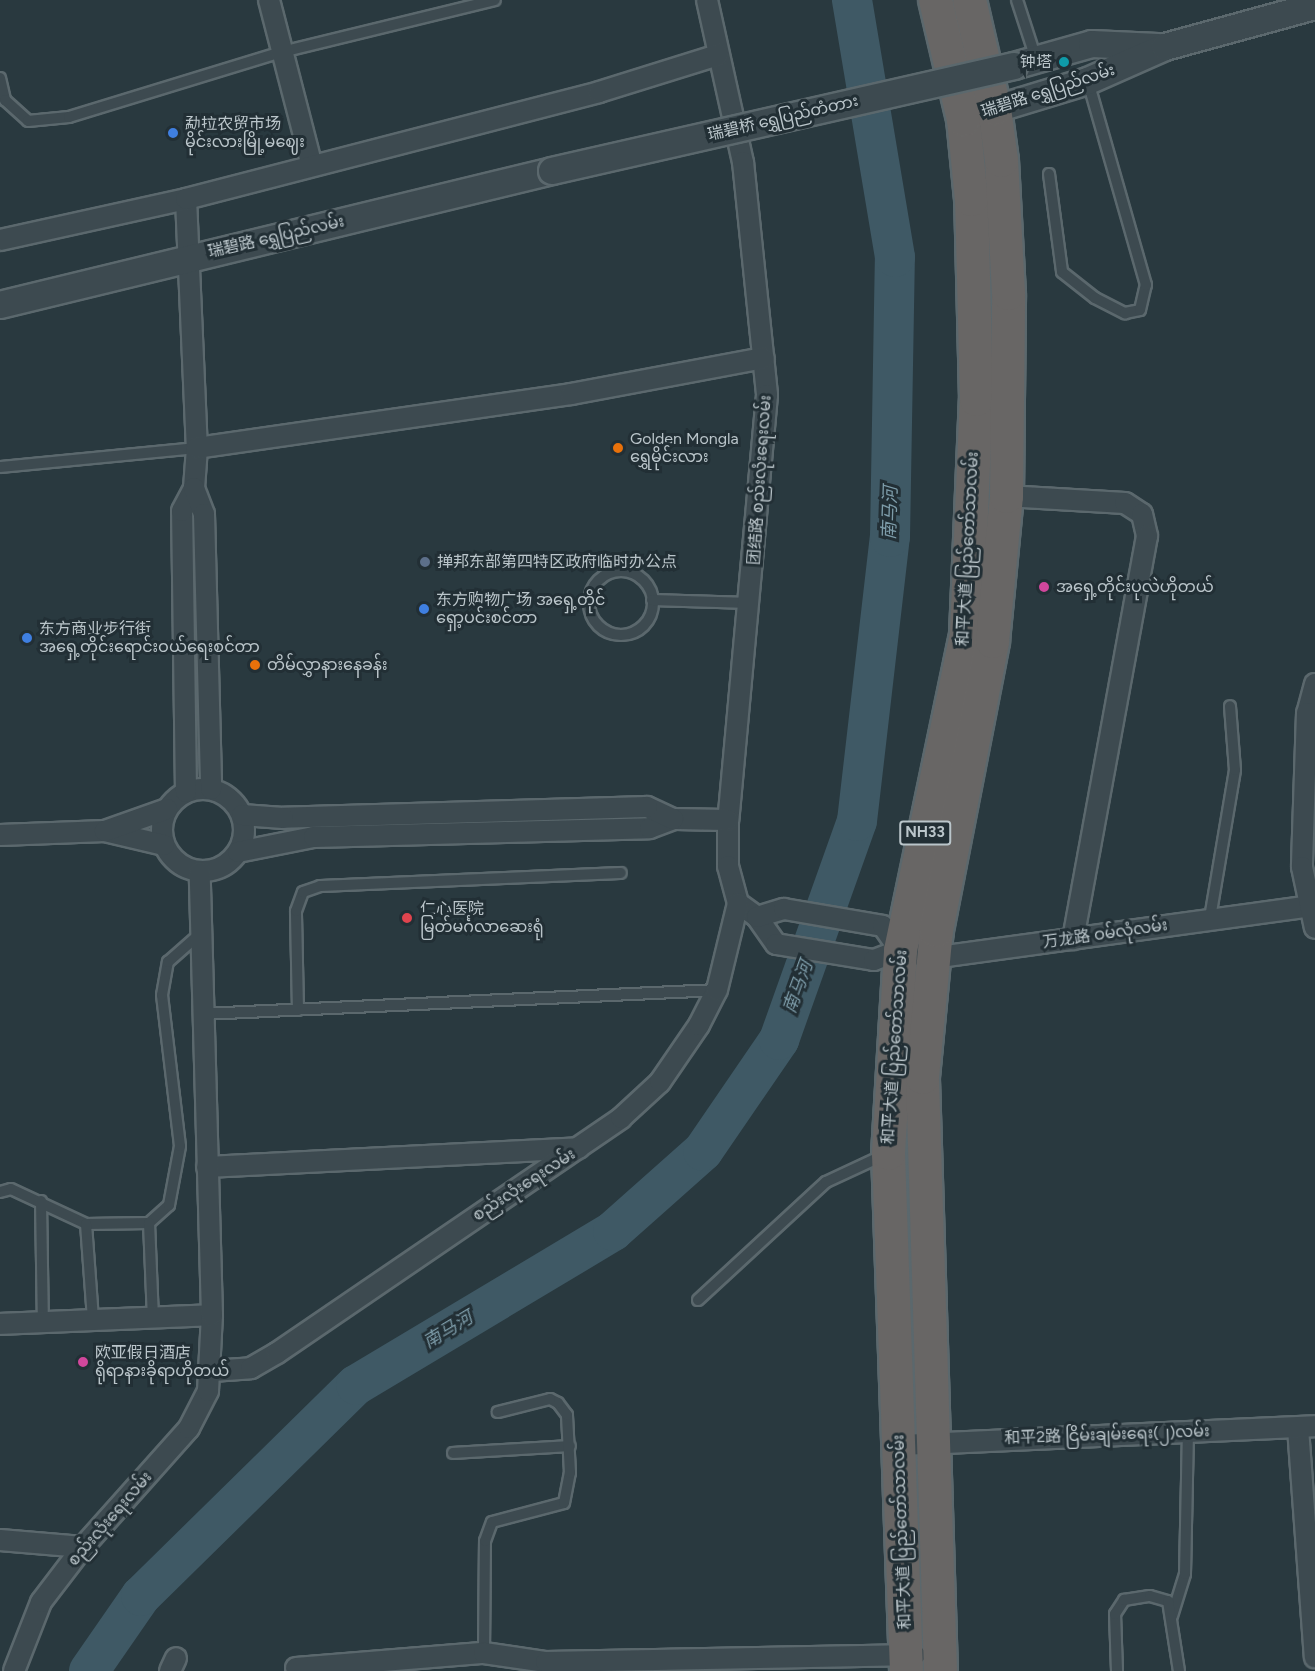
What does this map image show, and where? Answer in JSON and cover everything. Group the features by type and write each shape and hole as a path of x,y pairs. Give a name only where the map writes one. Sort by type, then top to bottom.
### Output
{"highway":[{"name":"和平大道 ပြည်တော်သာလမ်း","path":"906,1663 888,1153 886,945 966,633 976,399 971,199 963,119 935,0"},
{"name":"和平大道 ပြည်တော်သာလမ်း","path":"939,1663 922,1077 932,958 992,641 1005,496 1008,292 1001,160 994,108 969,0"}],"street":[{"path":"269,0 312,166"},
{"name":"团结路 စည်းလုံးရေးလမ်း","path":"706,0 743,162 767,395 751,603 728,820 728,866 738,903"},
{"name":"瑞碧路 ရွှေပြည်လမ်း","path":"963,119 1088,81 1165,47 1315,6"},
{"name":"瑞碧路 ရွှေပြည်လမ်း","path":"1025,62 1092,44 1165,47"},
{"path":"0,240 186,199 599,92 718,55"},
{"name":"瑞碧桥 ရွှေပြည်တံတား","path":"552,171 1025,62"},
{"name":"瑞碧路 ရွှေပြည်လမ်း","path":"0,305 552,171"},
{"path":"186,199 197,448 194,488 182,511 186,792"},
{"path":"197,448 571,394 764,358"},
{"path":"194,488 204,514 211,789"},
{"path":"1005,496 1125,503 1142,514 1147,536 1073,939"},
{"path":"1315,684 1307,714 1302,867 1315,928"},
{"path":"105,831 167,809 186,792 211,789 224,794 242,814 243,839 238,852 228,863 200,872 178,863 164,845 162,822 167,809"},
{"path":"242,814 283,818 647,807 674,819"},
{"path":"238,852 315,837 650,828 674,819 728,820"},
{"path":"0,836 105,831 164,845"},
{"name":"စည်းလုံးရေးလမ်း","path":"14,1671 41,1602 83,1547 189,1428 208,1391 212,1371 212,1315 200,872"},
{"path":"738,903 757,917 777,944 886,945"},
{"name":"စည်းလုံးရေးလမ်း","path":"212,1371 251,1368 277,1353 580,1148 660,1082 682,1055 717,990 738,903"},
{"name":"万龙路 ဝမ်လုံလမ်း","path":"886,945 932,958 1210,918 1311,906"},
{"path":"757,917 784,909 886,945"},
{"path":"207,1167 580,1148"},
{"path":"0,1324 212,1315"},
{"path":"1307,1427 1315,1657"},
{"name":"和平2路 ငြိမ်းချမ်းရေး(၂)လမ်း","path":"900,1445 933,1441 1307,1427"},
{"path":"0,1540 83,1547"},
{"path":"296,1668 484,1653 545,1666 939,1663"}],"lane":[{"path":"0,78 5,99 28,121 69,117 282,52 495,0"},
{"path":"1017,0 1025,62"},
{"path":"1049,174 1062,272 1095,298 1125,313 1140,310 1146,285 1088,81"},
{"path":"0,467 197,448"},
{"path":"618,571 641,579 652,600 645,624 623,636 599,628 588,605 597,582 618,571"},
{"path":"652,600 751,603"},
{"path":"1210,918 1235,770 1230,706"},
{"path":"298,1010 296,911 303,892 320,886 621,873"},
{"path":"0,1192 11,1190 41,1201 86,1224 149,1223 170,1205 180,1146 162,995 168,962 202,932"},
{"path":"203,1014 717,990"},
{"path":"698,1300 826,1182 888,1153"},
{"path":"41,1201 43,1322"},
{"path":"149,1223 153,1318"},
{"path":"86,1224 93,1320"},
{"path":"484,1653 485,1541 492,1522 564,1503 570,1473 567,1415 558,1403 550,1399 498,1412"},
{"path":"1171,1618 1185,1574 1188,1432"},
{"path":"453,1453 570,1446"},
{"path":"1117,1671 1115,1614 1124,1600 1150,1596 1168,1601 1179,1671"}],"waterway":[{"name":"南马河","path":"89,1671 141,1596 356,1385 613,1231 703,1151 779,1040 857,821 890,537 895,257 852,0"}],"place":[{"name":"钟塔","path":"1064,62"},
{"name":"勐拉农贸市场 မိုင်းလားမြို့မဈေး","path":"173,133"},
{"name":"Golden Mongla ရွှေမိုင်းလား","path":"618,448"},
{"name":"掸邦东部第四特区政府临时办公点","path":"425,562"},
{"name":"အရှေ့တိုင်းပုလဲဟိုတယ်","path":"1044,587"},
{"name":"东方购物广场 အရှေ့တိုင် ရှော့ပင်းစင်တာ","path":"424,609"},
{"name":"东方商业步行街 အရှေ့တိုင်းရောင်းဝယ်ရေးစင်တာ","path":"27,638"},
{"name":"တိမ်လွှာနားနေခန်း","path":"255,665"},
{"name":"仁心医院 မြတ်မင်္ဂလာဆေးရုံ","path":"407,918"},
{"name":"欧亚假日酒店 ရိုရာနားခိုရာဟိုတယ်","path":"83,1362"}]}
